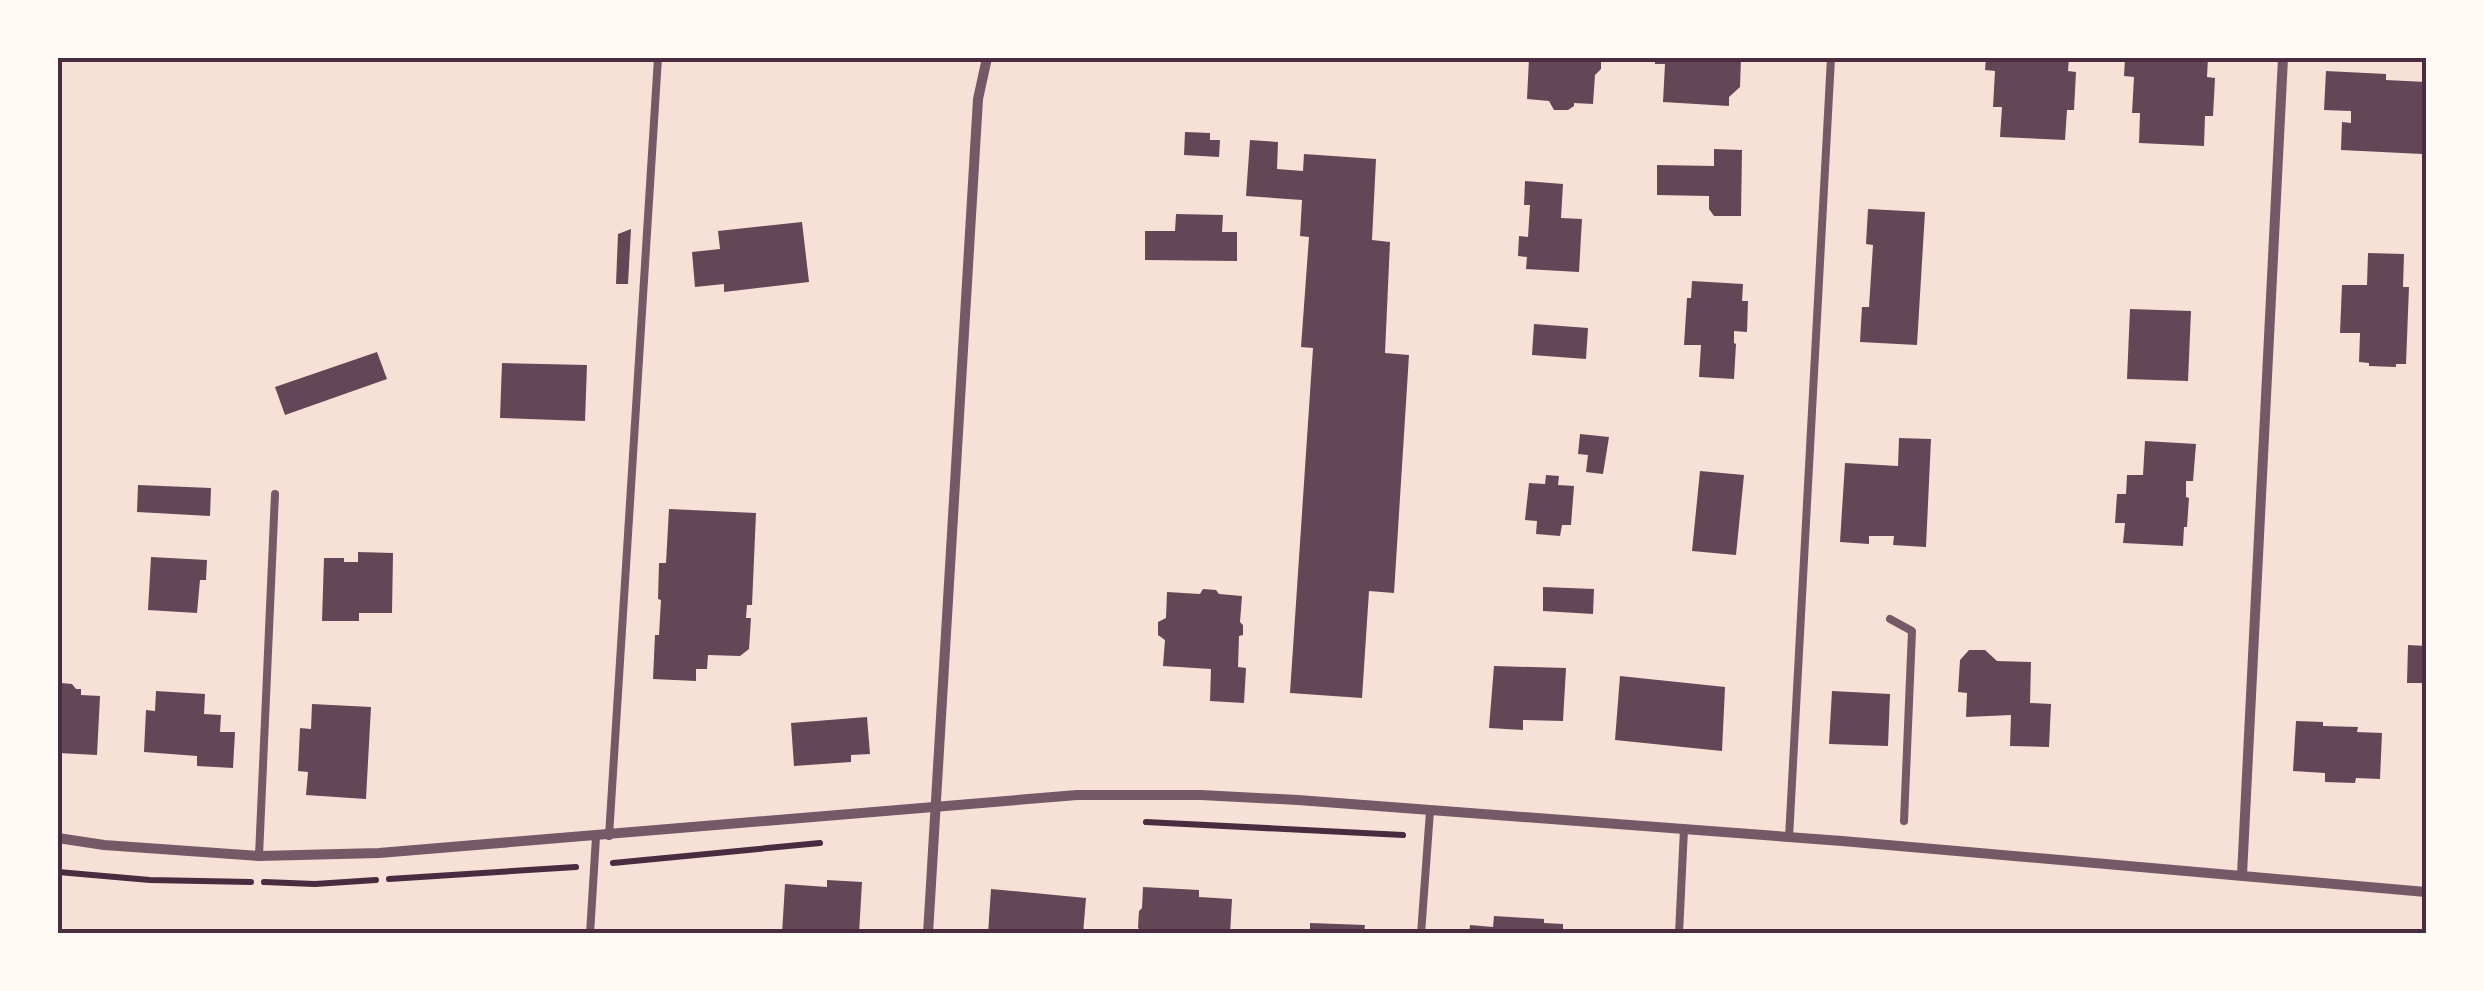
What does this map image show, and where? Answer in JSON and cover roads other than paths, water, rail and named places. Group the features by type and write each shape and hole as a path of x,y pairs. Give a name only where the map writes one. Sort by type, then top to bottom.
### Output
{"street":[{"path":"928,934 978,99 988,58"},
{"path":"2242,875 2283,58"},
{"path":"58,838 259,856 379,853 1077,795 1201,796 1789,838 2426,892"}],"lane":[{"path":"609,836 658,58"},
{"path":"1789,838 1831,58"},
{"path":"259,856 275,494"},
{"path":"1890,619 1912,631 1904,821"},
{"path":"1421,934 1430,811"},
{"path":"1679,934 1684,830"},
{"path":"590,934 596,837"}]}
